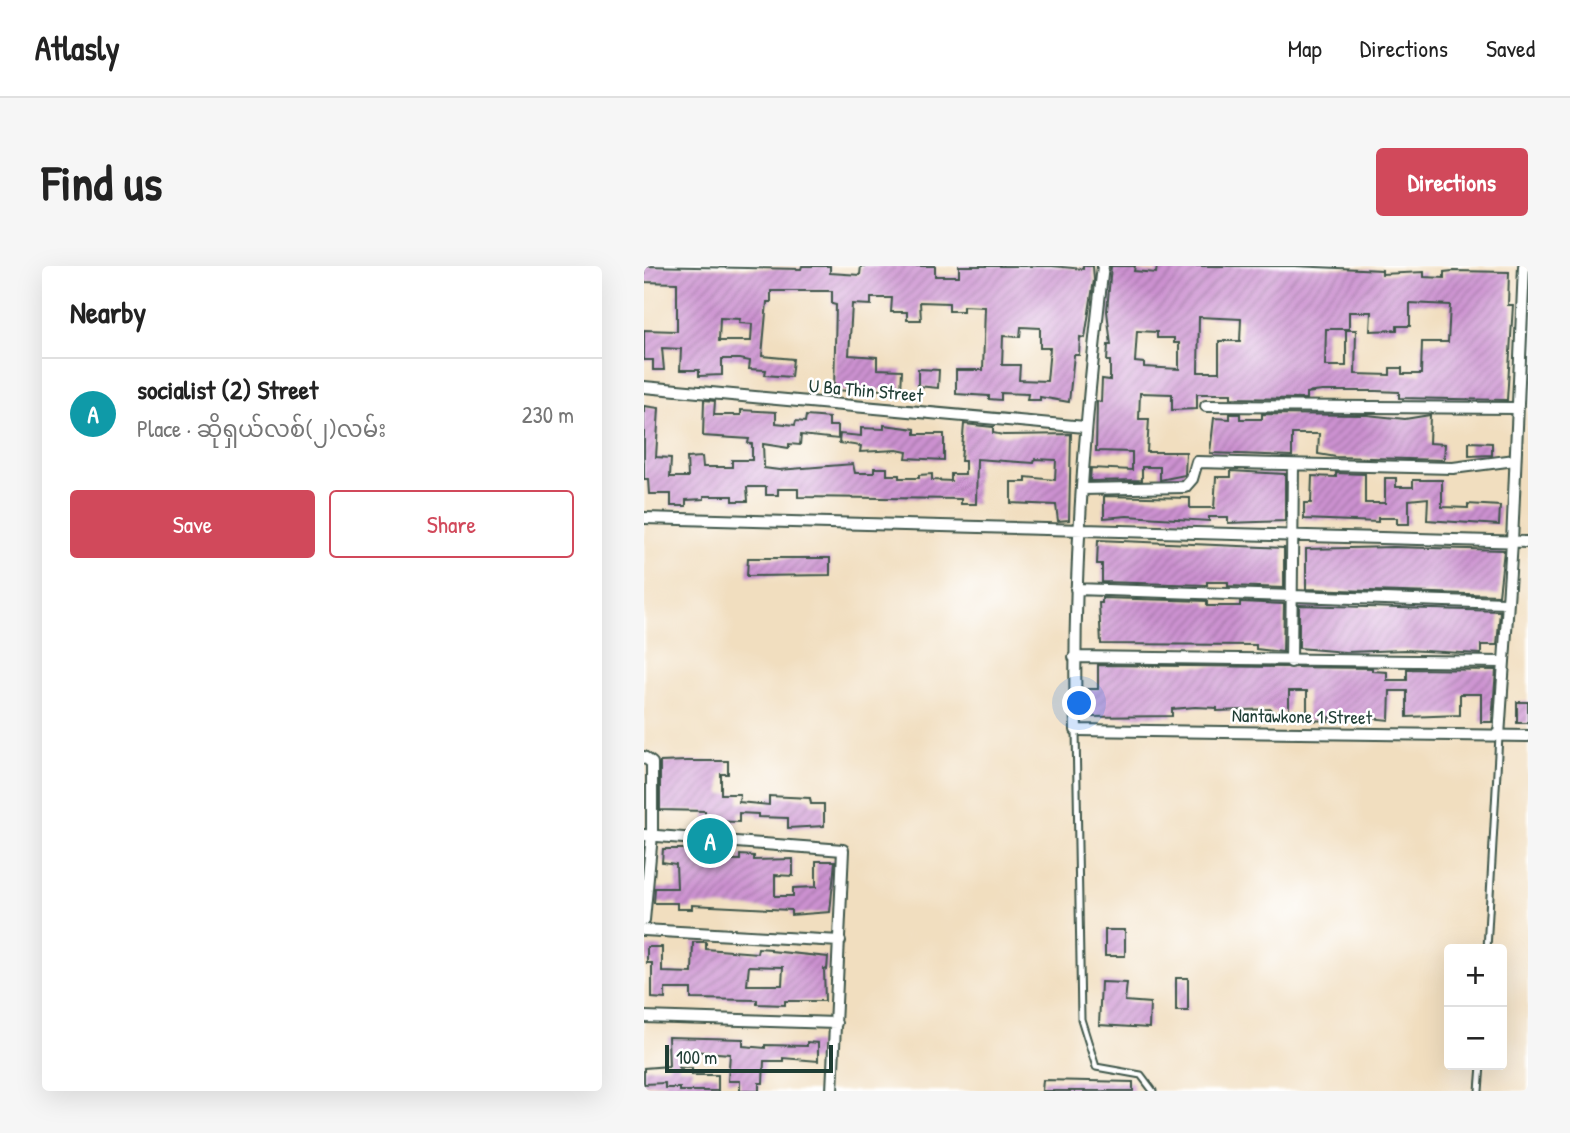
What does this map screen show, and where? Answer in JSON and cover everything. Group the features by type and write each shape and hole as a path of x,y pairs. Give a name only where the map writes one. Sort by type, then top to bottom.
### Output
{"street":[{"path":"1076,730 1076,589 1085,427 1103,266"},
{"path":"1499,736 1512,542 1517,408 1524,348 1524,266"},
{"name":"U Ba Thin Street","path":"644,387 1085,427"},
{"path":"1206,406 1517,408"},
{"path":"1082,489 1185,487 1192,479 1197,462 1453,468 1515,460"},
{"path":"1291,662 1293,465"},
{"path":"644,518 1528,542"},
{"path":"1076,589 1506,603"},
{"path":"1074,657 1291,662 1503,662"},
{"name":"Nantawkone 1 Street","path":"1076,730 1528,736"},
{"path":"644,757 652,763 644,920"},
{"path":"648,835 843,850 832,1091"},
{"path":"644,930 840,941"},
{"path":"644,1017 836,1023"}],"lane":[{"path":"1076,730 1081,1019 1096,1067 1141,1075 1153,1091"},
{"path":"1487,944 1499,736"},
{"path":"1479,1091 1481,1070"}],"building":[{"path":"644,266 801,269 802,266 830,266 830,273 860,275 861,266 935,266 935,276 959,276 959,266 1052,266 1083,269 1083,266 1093,266 1094,280 1085,338 1080,337 1079,355 1074,355 1069,402 1040,397 1040,400 1027,400 1028,394 1001,393 1001,400 989,399 989,396 956,394 956,370 983,370 985,307 963,306 963,311 949,311 949,303 920,302 921,320 907,320 907,312 891,312 892,298 871,298 871,305 852,304 849,355 877,357 877,369 902,370 901,392 851,387 850,391 834,390 836,305 832,304 832,291 771,291 771,302 767,302 762,356 793,359 791,377 765,375 766,370 749,369 750,361 740,359 722,359 722,375 699,376 699,370 680,370 681,349 662,348 664,370 653,370 653,360 644,360 644,330 677,331 677,283 644,282","holes":["720,318 740,319 739,323 752,324 751,341 719,341","1021,327 1040,328 1040,348 1050,348 1047,381 1019,380 1020,365 1002,365 1003,336 1020,337"]},
{"path":"1111,266 1135,266 1134,271 1156,273 1157,266 1294,266 1382,270 1382,274 1424,272 1424,277 1444,278 1444,272 1453,271 1509,272 1508,305 1513,305 1507,400 1399,398 1399,392 1376,391 1322,391 1306,393 1306,399 1231,398 1231,394 1197,394 1197,409 1172,410 1172,394 1140,393 1139,419 1149,419 1147,452 1186,452 1185,475 1160,480 1160,467 1142,467 1142,480 1090,481 1091,468 1132,470 1132,452 1096,451 1097,401 1101,402 1102,379 1110,380 1110,361 1107,361 1108,345 1111,345 1107,311","holes":["1410,303 1450,305 1448,342 1422,342 1421,374 1402,374 1402,368 1390,368 1390,375 1355,374 1356,330 1346,330 1346,366 1325,366 1326,329 1349,329 1349,312 1371,312 1370,331 1397,330 1397,326 1410,326","1199,317 1241,319 1240,341 1219,341 1219,372 1198,372","1137,331 1157,332 1157,338 1174,338 1174,343 1179,343 1179,369 1144,367 1144,363 1135,362"]},
{"path":"918,369 939,370 938,388 918,386"},
{"path":"704,400 715,401 714,415 741,415 741,410 776,412 776,423 795,425 796,421 805,422 806,416 829,418 829,426 838,426 838,439 801,435 800,445 789,444 789,448 763,444 764,468 779,470 853,464 855,473 874,473 874,468 887,468 887,475 899,475 899,478 919,478 919,475 932,474 932,480 951,481 951,474 965,474 965,461 961,461 964,424 993,427 993,433 1003,435 1071,434 1069,520 1058,521 1056,505 1011,503 1011,482 1026,482 1026,477 1055,480 1056,460 1035,459 1034,463 977,459 976,504 961,504 961,499 798,497 798,489 778,489 778,495 766,495 766,487 747,487 748,501 733,501 733,496 704,496 704,499 686,500 686,506 671,506 671,494 649,494 648,479 644,479 644,406 659,408 656,457 671,458 670,477 688,477 687,458 702,457 703,467 732,467 732,460 752,460 752,444 748,443 749,439 703,436"},
{"path":"1230,414 1240,414 1240,419 1262,419 1262,414 1367,415 1405,419 1430,415 1429,443 1445,444 1444,460 1336,457 1318,454 1319,434 1292,434 1292,456 1210,453 1214,418 1230,419"},
{"path":"884,425 915,429 915,434 944,434 944,460 906,458 907,452 897,450 860,452 861,446 839,443 840,434 861,436 861,428 884,429"},
{"path":"1469,442 1492,443 1492,455 1469,456"},
{"path":"1231,471 1285,474 1285,521 1228,523 1228,517 1209,517 1209,521 1127,516 1104,518 1104,496 1190,498 1190,508 1214,508 1216,477 1231,477"},
{"path":"1336,473 1365,474 1365,503 1385,503 1385,478 1396,478 1396,487 1413,487 1413,480 1442,480 1442,507 1468,508 1468,504 1500,506 1499,525 1427,520 1428,498 1409,500 1409,524 1397,524 1397,518 1378,518 1378,522 1304,519 1304,503 1311,503 1312,476 1336,477"},
{"path":"1098,540 1284,548 1284,588 1228,586 1228,582 1207,582 1207,585 1102,582 1102,564 1097,564"},
{"path":"1393,547 1504,550 1499,595 1306,589 1306,549"},
{"path":"748,558 830,558 830,575 747,576"},
{"path":"1102,598 1207,601 1207,606 1240,606 1240,602 1284,604 1283,652 1256,649 1256,645 1101,644 1099,603 1102,603"},
{"path":"1299,605 1500,611 1497,645 1481,645 1481,654 1405,650 1345,652 1299,648"},
{"path":"1098,665 1372,668 1372,671 1387,672 1387,680 1407,680 1407,669 1496,670 1492,722 1481,722 1481,694 1460,694 1460,715 1407,717 1407,691 1390,691 1389,720 1350,716 1329,717 1329,721 1307,720 1307,691 1289,691 1289,712 1271,712 1271,709 1217,711 1217,708 1195,707 1172,709 1172,716 1087,717 1087,689 1098,689"},
{"path":"1517,702 1528,702 1528,723 1517,723"},
{"path":"728,761 728,774 721,774 721,794 740,794 739,802 769,805 769,796 810,798 811,804 824,804 824,826 788,828 788,818 739,813 739,822 705,821 705,811 660,810 660,762"},
{"path":"663,849 695,849 695,859 740,860 740,855 754,856 754,860 793,859 793,876 775,875 775,896 793,896 793,888 816,887 816,861 835,861 830,912 791,915 791,910 692,905 692,909 677,909 677,903 654,903 655,888 677,888 676,864 662,862"},
{"path":"1105,930 1125,930 1125,956 1105,956"},
{"path":"693,942 706,942 706,949 757,953 758,948 828,957 827,970 824,969 825,1001 785,1001 785,1005 757,1004 757,1000 691,999 691,989 665,989 665,999 652,998 652,963 647,963 647,947 662,947 662,972 692,973","holes":["749,966 783,967 782,985 747,985"]},
{"path":"1176,978 1188,978 1188,1011 1176,1011"},
{"path":"1101,982 1127,983 1125,1001 1150,1003 1149,1028 1099,1025"},
{"path":"668,1037 743,1039 743,1046 765,1048 765,1045 807,1046 807,1042 818,1043 818,1061 783,1058 783,1061 764,1061 763,1083 759,1083 759,1091 740,1091 740,1081 728,1081 730,1054 678,1050 679,1068 692,1068 692,1075 718,1075 718,1091 680,1091 680,1088 665,1088 665,1083 644,1084 644,1068 669,1066"},
{"path":"1043,1080 1133,1082 1133,1091 1042,1091"}],"place":[{"name":"socialist (2) Street","path":"710,841"}]}
